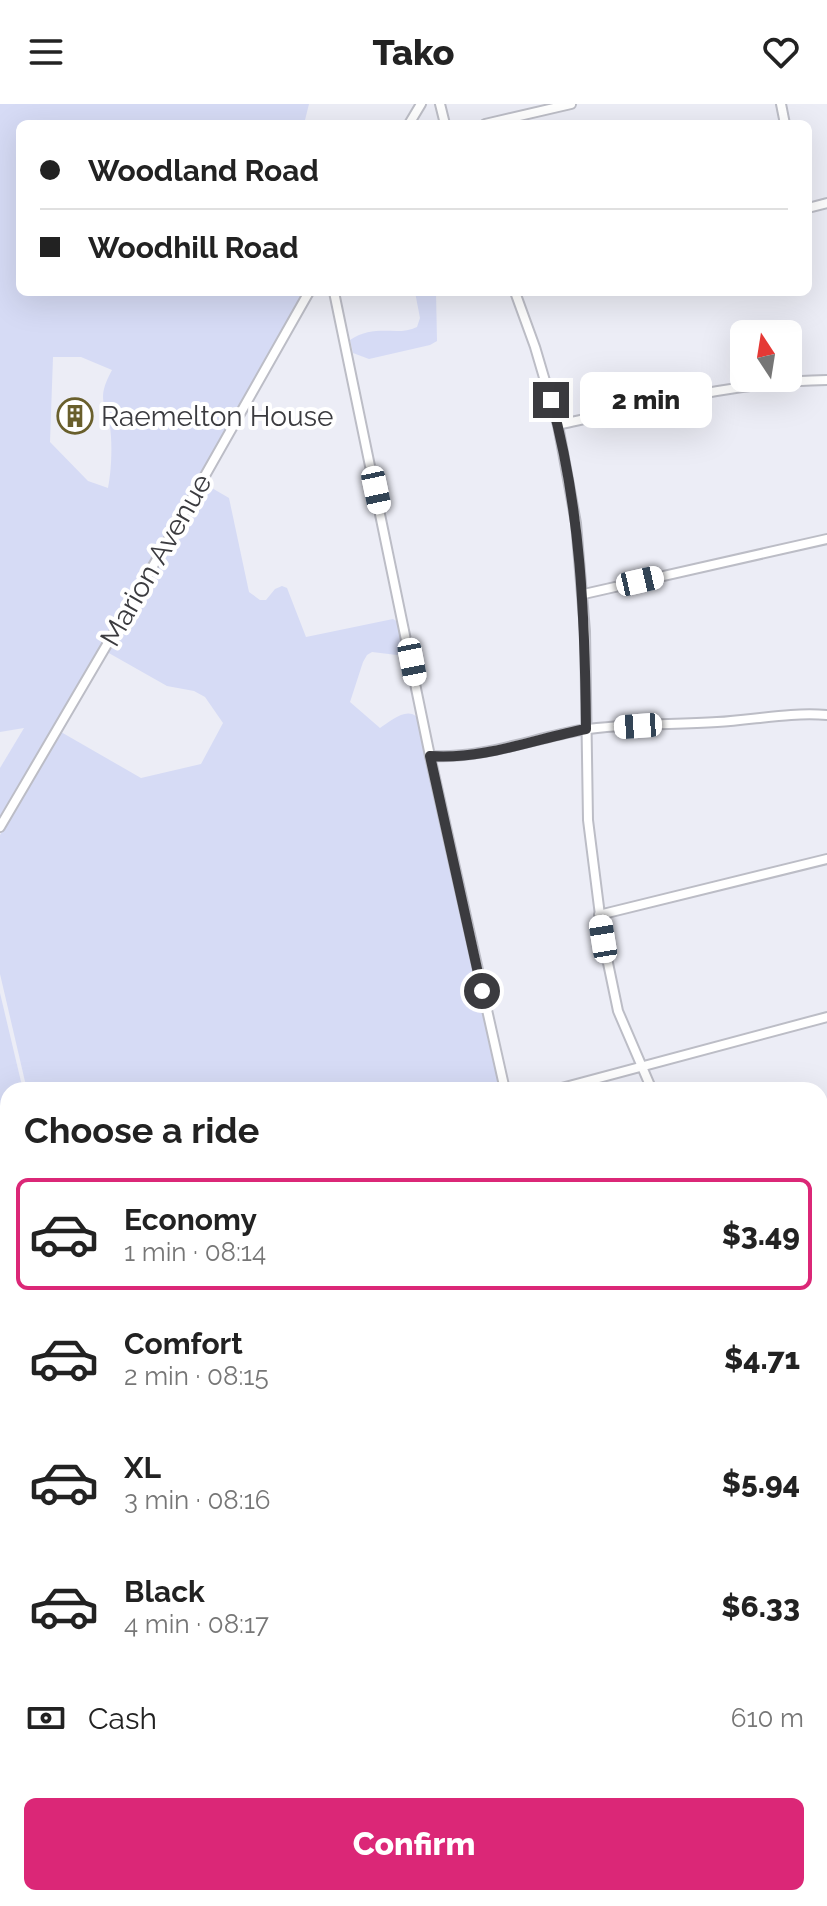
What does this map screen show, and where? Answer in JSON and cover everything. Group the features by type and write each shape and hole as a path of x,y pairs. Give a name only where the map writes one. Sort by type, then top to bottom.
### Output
{"street":[{"path":"502,120 571,104"},
{"name":"Marion Avenue","path":"0,827 307,296"},
{"path":"335,296 430,756 503,1082"},
{"path":"516,296 558,425 576,523 584,594 589,829 599,915 615,999 648,1082"},
{"path":"558,425 715,391 827,380"},
{"path":"584,594 827,539"},
{"path":"430,756 470,755 586,729 721,722 787,714 827,715"},
{"path":"599,915 827,859"},
{"path":"584,1082 827,1017"}],"shaded area":[{"path":"0,104 309,104 305,120 16,120 16,296 302,296 199,480 0,820 0,768 24,728 0,732","holes":["53,357 81,357 112,370 103,398 111,437 108,488 88,481 50,442"]},
{"path":"416,296 436,296 437,341 369,359 353,353 350,340 369,332 410,330 417,327 420,318"},
{"path":"205,484 229,498 249,592 260,600 266,600 275,589 282,586 287,588 306,637 393,619 398,622 404,651 397,655 372,652 367,655 350,702 380,728 403,714 417,717 498,1082 25,1082 0,974 0,835 61,732 141,778 201,764 223,723 205,697 194,691 167,686 107,652"},
{"path":"0,993 21,1082 0,1082"}],"place":[{"name":"Raemelton House","path":"75,416"}],"route":[{"path":"482,991 430,756 459,757 586,729 584,594 567,467 551,400"}]}
